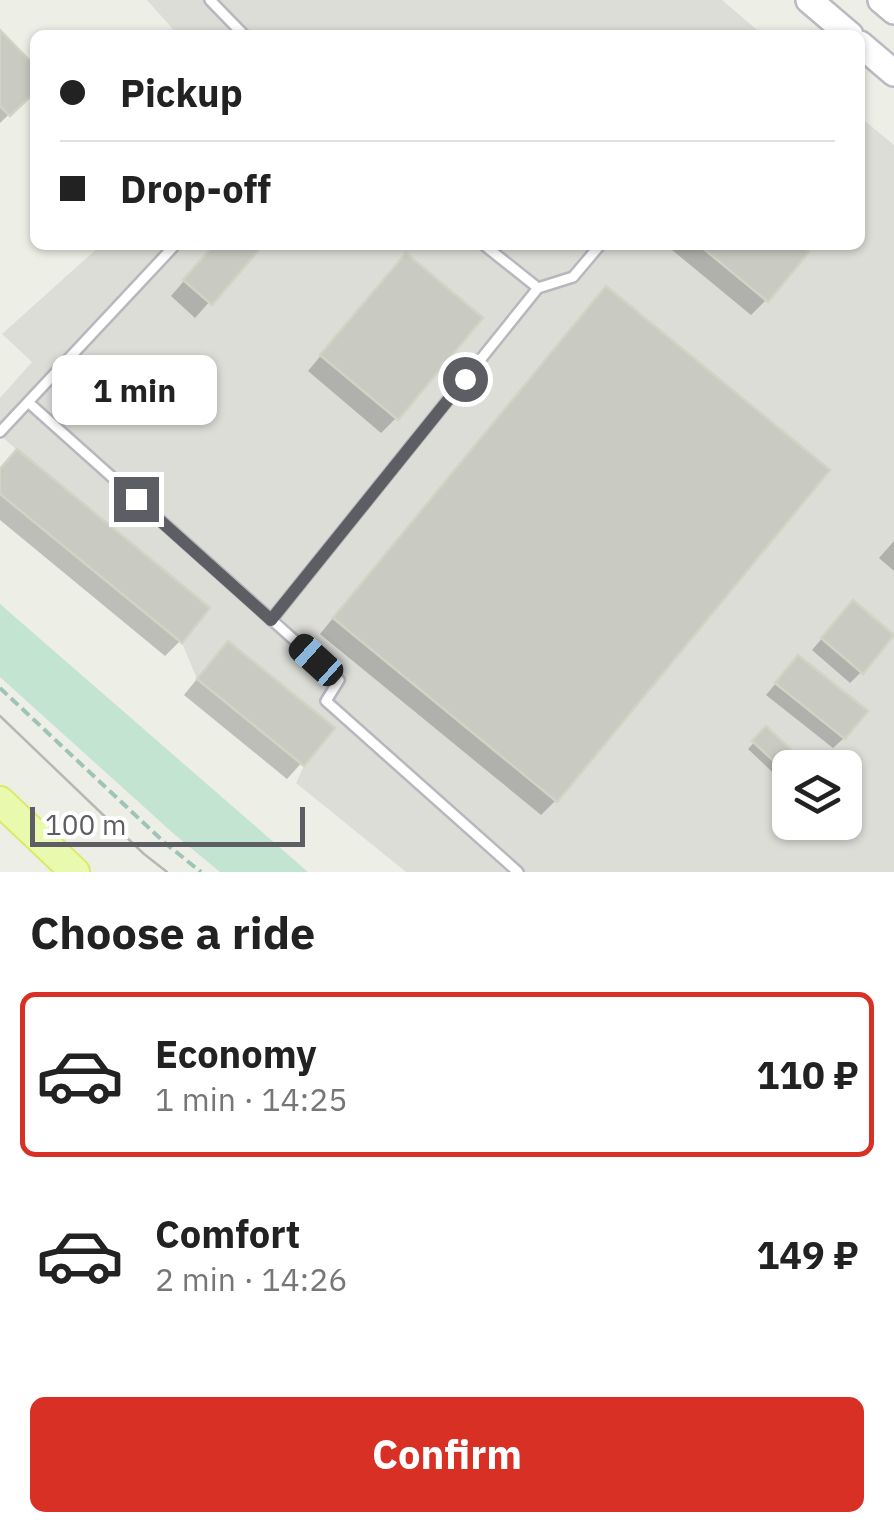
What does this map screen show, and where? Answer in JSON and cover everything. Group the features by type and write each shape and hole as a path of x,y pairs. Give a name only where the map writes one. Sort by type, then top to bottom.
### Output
{"main road":[{"path":"809,0 844,30"},
{"path":"881,0 894,11"},
{"path":"865,48 894,73"},
{"path":"0,800 75,872"}],"lane":[{"path":"210,0 239,30"},
{"path":"0,432 170,250"},
{"path":"490,250 538,288"},
{"path":"271,620 538,288 573,277 596,250"},
{"path":"28,402 339,680 326,701 518,872"}],"path":[{"path":"0,688 201,872"}],"shaded area":[{"path":"147,0 722,0 757,30 174,30"},
{"path":"865,121 894,145 894,872 406,872 296,783 304,766 197,679 182,643 0,494 0,469 16,449 0,435 0,398 32,362 2,334 95,250 865,250"}],"green space":[{"path":"0,604 308,872 220,872 174,834 0,677"}],"building":[{"path":"0,30 30,61 30,97 10,116 0,106"},
{"path":"210,250 259,250 212,305 183,280"},
{"path":"705,250 807,250 809,252 768,302"},
{"path":"406,253 483,318 398,420 320,355"},
{"path":"606,286 830,470 557,802 333,618"},
{"path":"17,449 210,608 182,643 0,494 0,469"},
{"path":"853,600 894,635 863,674 821,638"},
{"path":"228,641 335,728 304,766 197,679"},
{"path":"798,655 868,711 845,739 775,683"},
{"path":"766,726 791,750 772,750 772,759 752,741"}],"tram line":[{"path":"0,716 167,872"}],"route":[{"path":"136,499 271,620 465,379"}]}
